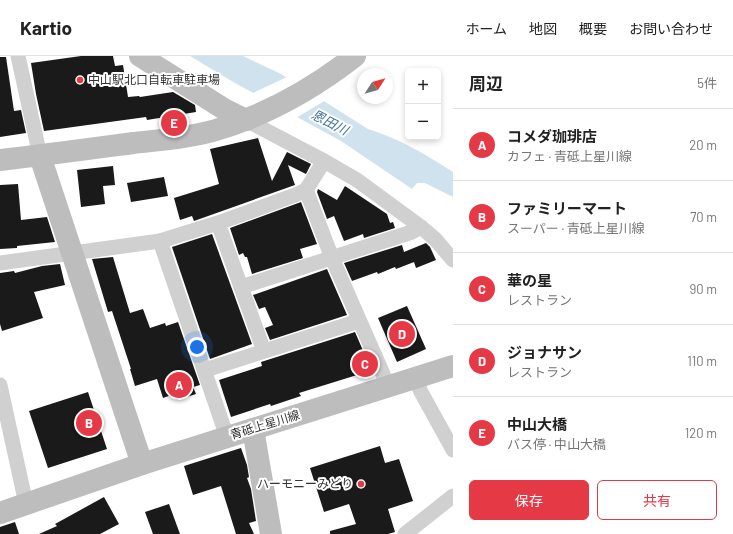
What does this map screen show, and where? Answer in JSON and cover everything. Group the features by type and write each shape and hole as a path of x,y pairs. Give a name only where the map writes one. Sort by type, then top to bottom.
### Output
{"street":[{"path":"18,56 40,156 142,464"},
{"path":"140,56 224,109 249,118 357,180 421,227 453,260"},
{"path":"0,160 202,134 249,118 281,103 347,62"},
{"path":"0,263 160,241 218,223 306,190 324,161"},
{"path":"306,190 332,258 383,374 387,387"},
{"path":"218,223 264,351"},
{"path":"241,287 412,232 421,227"},
{"path":"160,241 227,437"},
{"path":"205,370 359,321"},
{"name":"青砥上星川線","path":"0,501 25,499 78,486 142,464 453,366"},
{"path":"415,378 421,392 453,450"},
{"path":"0,385 25,499"},
{"path":"253,429 271,534"},
{"path":"405,534 453,496"},
{"name":"青砥上星川線","path":"0,513 25,499"}],"water":[{"name":"恩田川","path":"190,56 243,56 281,74 368,129 390,137 412,148 453,172 453,197 425,183 417,183 412,189 341,141 235,83"}],"pier":[{"path":"289,76 326,100 296,118 251,94"}],"building":[{"path":"81,56 113,56 115,66 123,65 128,97 140,97 173,92 195,105 196,112 147,120 146,117 44,131 31,63"},
{"path":"0,57 6,57 14,111 21,110 26,133 0,137"},
{"path":"258,138 272,181 287,152 311,164 306,174 288,165 295,185 194,221 192,216 180,220 174,198 219,184 210,149"},
{"path":"113,166 115,185 103,186 105,204 81,207 77,170"},
{"path":"164,177 168,196 131,202 127,183"},
{"path":"18,184 21,220 47,217 55,242 0,249 0,185"},
{"path":"345,186 387,214 390,223 393,222 395,228 364,238 363,234 344,241 334,216 327,219 317,192 318,189 337,200"},
{"path":"301,202 317,244 300,249 303,258 252,274 247,257 245,257 243,253 239,255 230,228"},
{"path":"212,234 252,344 210,359 172,247"},
{"path":"426,243 430,247 436,260 416,268 414,262 396,269 395,267 378,274 377,272 352,281 344,263 402,245 404,252"},
{"path":"113,257 130,313 143,309 150,328 165,323 166,326 178,322 200,385 193,387 196,394 177,400 174,394 163,398 157,379 135,386 112,311 108,312 92,259"},
{"path":"60,264 65,285 34,292 43,318 2,331 0,324 0,273 14,271 15,273 42,266"},
{"path":"327,269 347,315 270,340 265,328 273,325 265,307 259,309 253,295"},
{"path":"407,306 426,349 397,362 378,318"},
{"path":"355,332 371,369 356,374 357,375 299,393 301,396 271,406 270,404 231,417 219,380 262,366 261,362"},
{"path":"88,392 107,449 48,468 29,411"},
{"name":"ハーモニーみどり","path":"380,446 385,463 399,459 413,501 388,509 395,532 388,534 330,534 330,531 356,524 349,504 324,512 310,468"},
{"path":"241,448 247,465 249,477 247,478 251,489 256,521 249,523 254,534 236,534 221,486 193,495 184,466"},
{"path":"104,497 119,524 100,534 39,534 57,526 55,524"},
{"path":"169,504 180,534 153,534 145,512"},
{"path":"15,522 19,534 0,534 0,527"}],"place":[{"name":"中山駅北口自転車駐車場","path":"80,80"},
{"name":"中山大橋","path":"174,123"},
{"name":"ジョナサン","path":"402,334"},
{"name":"華の星","path":"365,364"},
{"name":"コメダ珈琲店","path":"179,385"},
{"name":"ファミリーマート","path":"89,423"},
{"name":"ハーモニーみどり","path":"361,484"}]}
